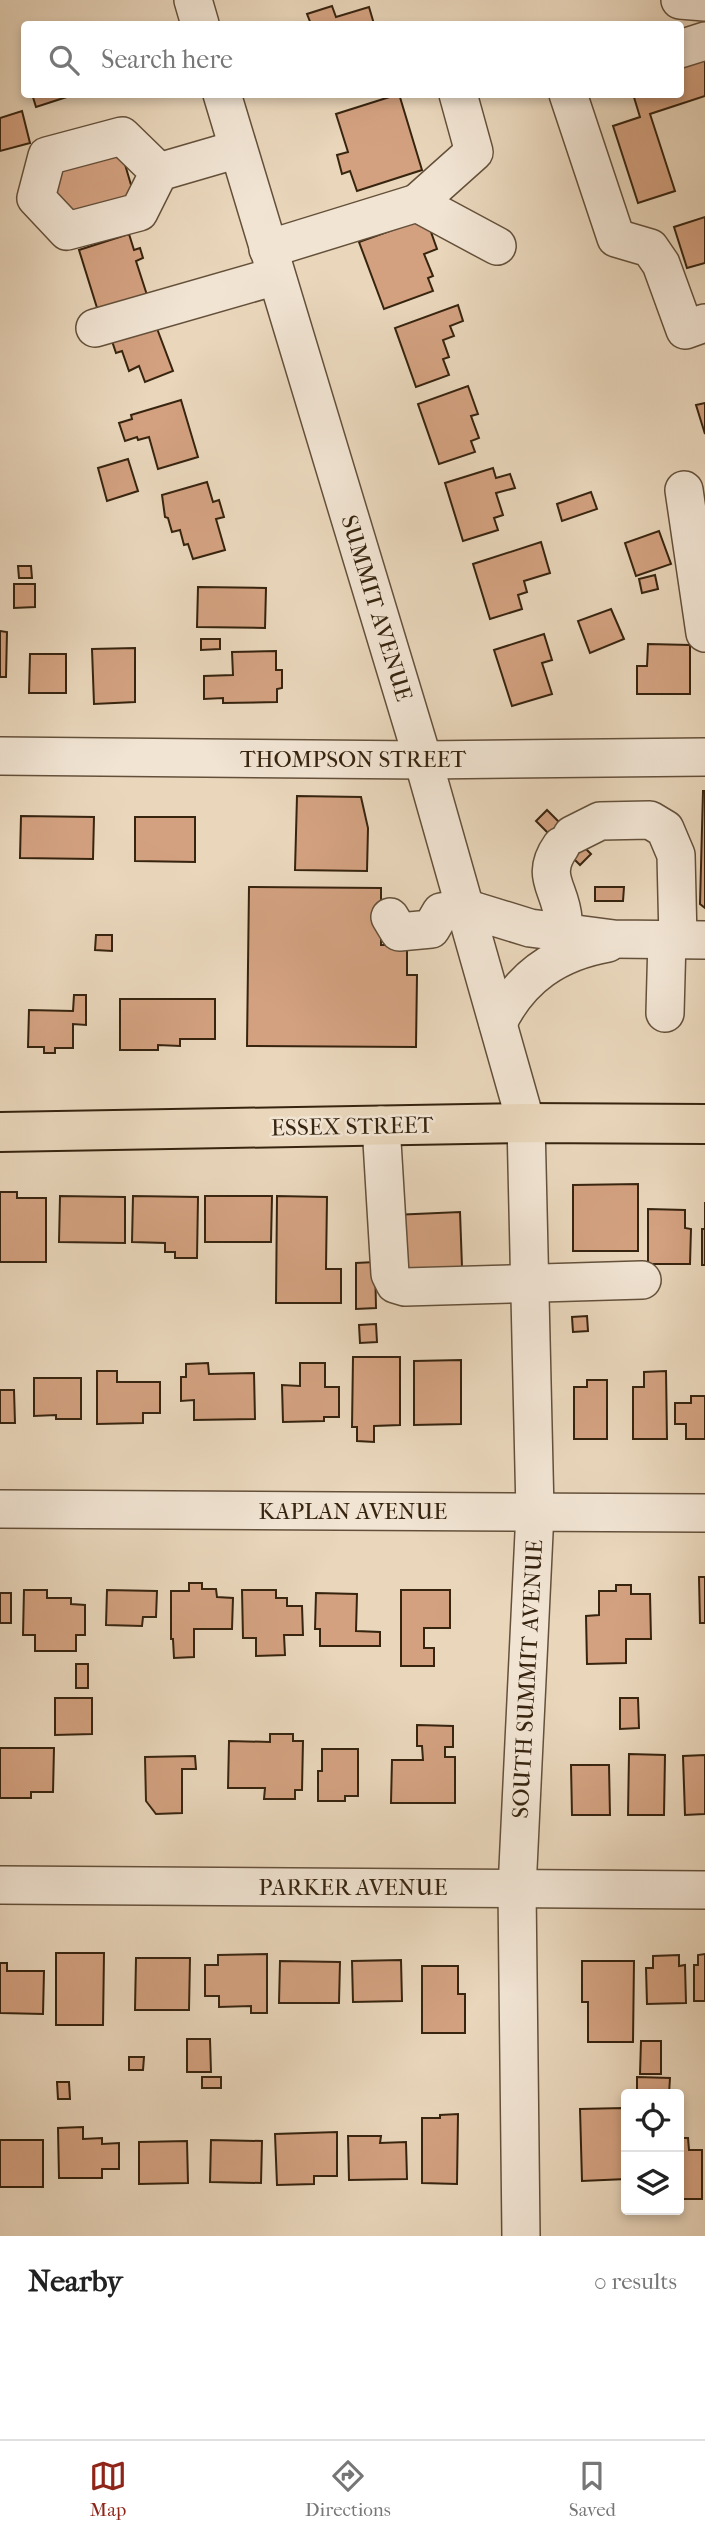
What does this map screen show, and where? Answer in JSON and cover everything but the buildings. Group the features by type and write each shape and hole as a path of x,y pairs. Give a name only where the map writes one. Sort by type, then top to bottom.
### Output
{"main road":[{"name":"ESSEX STREET","path":"0,1132 526,1123 705,1124"}],"street":[{"path":"193,0 199,21"},
{"path":"680,0 705,2"},
{"path":"684,48 705,41"},
{"name":"SUMMIT AVENUE","path":"223,98 423,760 453,910 498,1023 526,1123"},
{"path":"95,328 272,263 417,203 474,152 459,98"},
{"path":"569,98 616,238 650,248 661,264 685,330 705,323"},
{"path":"159,172 238,149"},
{"path":"417,203 497,246"},
{"path":"684,491 705,633"},
{"name":"THOMPSON STREET","path":"0,756 423,760 705,757"},
{"path":"549,931 562,924 563,919 560,901 551,884 551,866 566,840 589,824 600,821 650,820 665,830 677,855 660,939 665,1013"},
{"path":"385,917 396,903 429,899 453,910 530,928 660,939"},
{"path":"498,1023 507,1004 520,987 550,962 592,946 660,939"},
{"name":"SOUTH SUMMIT AVENUE","path":"521,2236 517,1889 535,1512 526,1123"},
{"path":"381,1125 390,1274 395,1284 405,1287 642,1280"},
{"name":"KAPLAN AVENUE","path":"0,1509 705,1514"},
{"name":"PARKER AVENUE","path":"0,1885 705,1890"}]}
